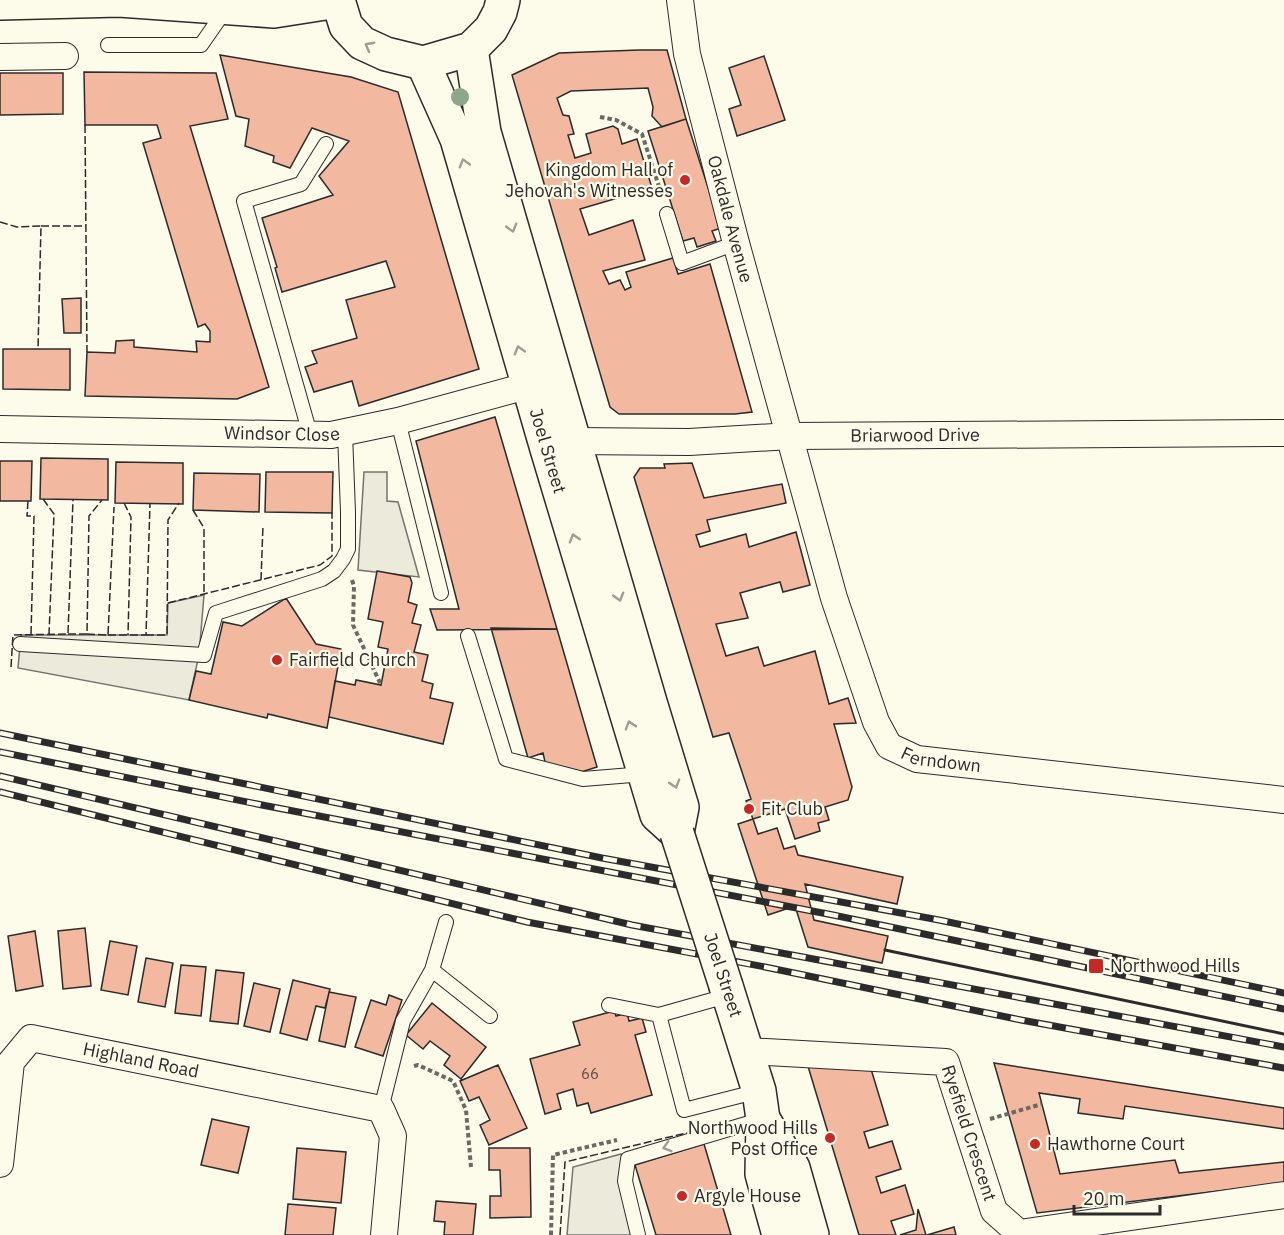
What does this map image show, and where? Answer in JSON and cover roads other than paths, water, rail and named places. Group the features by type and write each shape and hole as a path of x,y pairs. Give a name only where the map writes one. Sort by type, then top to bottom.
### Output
{"main road":[{"path":"0,3 119,0 274,11 338,0 346,26 362,43 386,54 423,63 471,49 491,28 500,12 503,0"},
{"name":"Joel Street","path":"471,49 484,132 542,382 644,774 657,815 677,833"},
{"name":"Joel Street","path":"423,63 457,139 542,382"},
{"name":"Joel Street","path":"560,445 682,807 677,833 747,1051 761,1105 793,1168 812,1235"},
{"name":"Joel Street","path":"761,1105 762,1174 779,1235"}],"street":[{"name":"Oakdale Avenue","path":"680,0 687,54 736,243 791,436"},
{"path":"0,57 65,56"},
{"name":"Windsor Close","path":"0,429 331,435 398,421 542,382"},
{"name":"Briarwood Drive","path":"560,445 689,442 791,436 1284,433"},
{"name":"Ferndown","path":"791,436 834,598 876,722 889,746 917,759 1284,800"},
{"name":"Highland Road","path":"0,1164 11,1062 31,1038 381,1109"},
{"name":"Ryefield Crescent","path":"747,1051 946,1062 994,1211 1019,1233 1284,1195"},
{"path":"381,1109 393,1136 384,1235"}],"lane":[{"path":"108,45 201,45 227,8"},
{"path":"310,434 244,201 301,184 326,144"},
{"path":"667,214 682,262 736,243"},
{"path":"398,421 441,593"},
{"path":"20,644 204,655 216,613 322,579 334,571 348,549 345,433"},
{"path":"468,636 506,759 583,779 644,774"},
{"path":"381,1109 403,1021 432,970 447,922"},
{"path":"432,970 490,1016"},
{"path":"609,1005 659,1015 728,991"},
{"path":"659,1015 684,1110 761,1105"},
{"path":"638,1235 625,1181 628,1159 761,1105"}],"railway":[{"path":"0,733 602,858 939,920 1284,993"},
{"path":"0,752 833,915 1284,1009"},
{"path":"0,776 632,925 1284,1047"},
{"path":"0,792 527,922 765,967 1021,1020 1284,1068"}],"place":[{"name":"Kingdom Hall of Jehovah's Witnesses","path":"685,180"},
{"name":"Fairfield Church","path":"277,660"},
{"name":"Fit Club","path":"749,809"},
{"name":"Northwood Hills","path":"1096,966"},
{"name":"Northwood Hills Post Office","path":"830,1138"},
{"name":"Hawthorne Court","path":"1035,1144"},
{"name":"Argyle House","path":"682,1196"}]}
